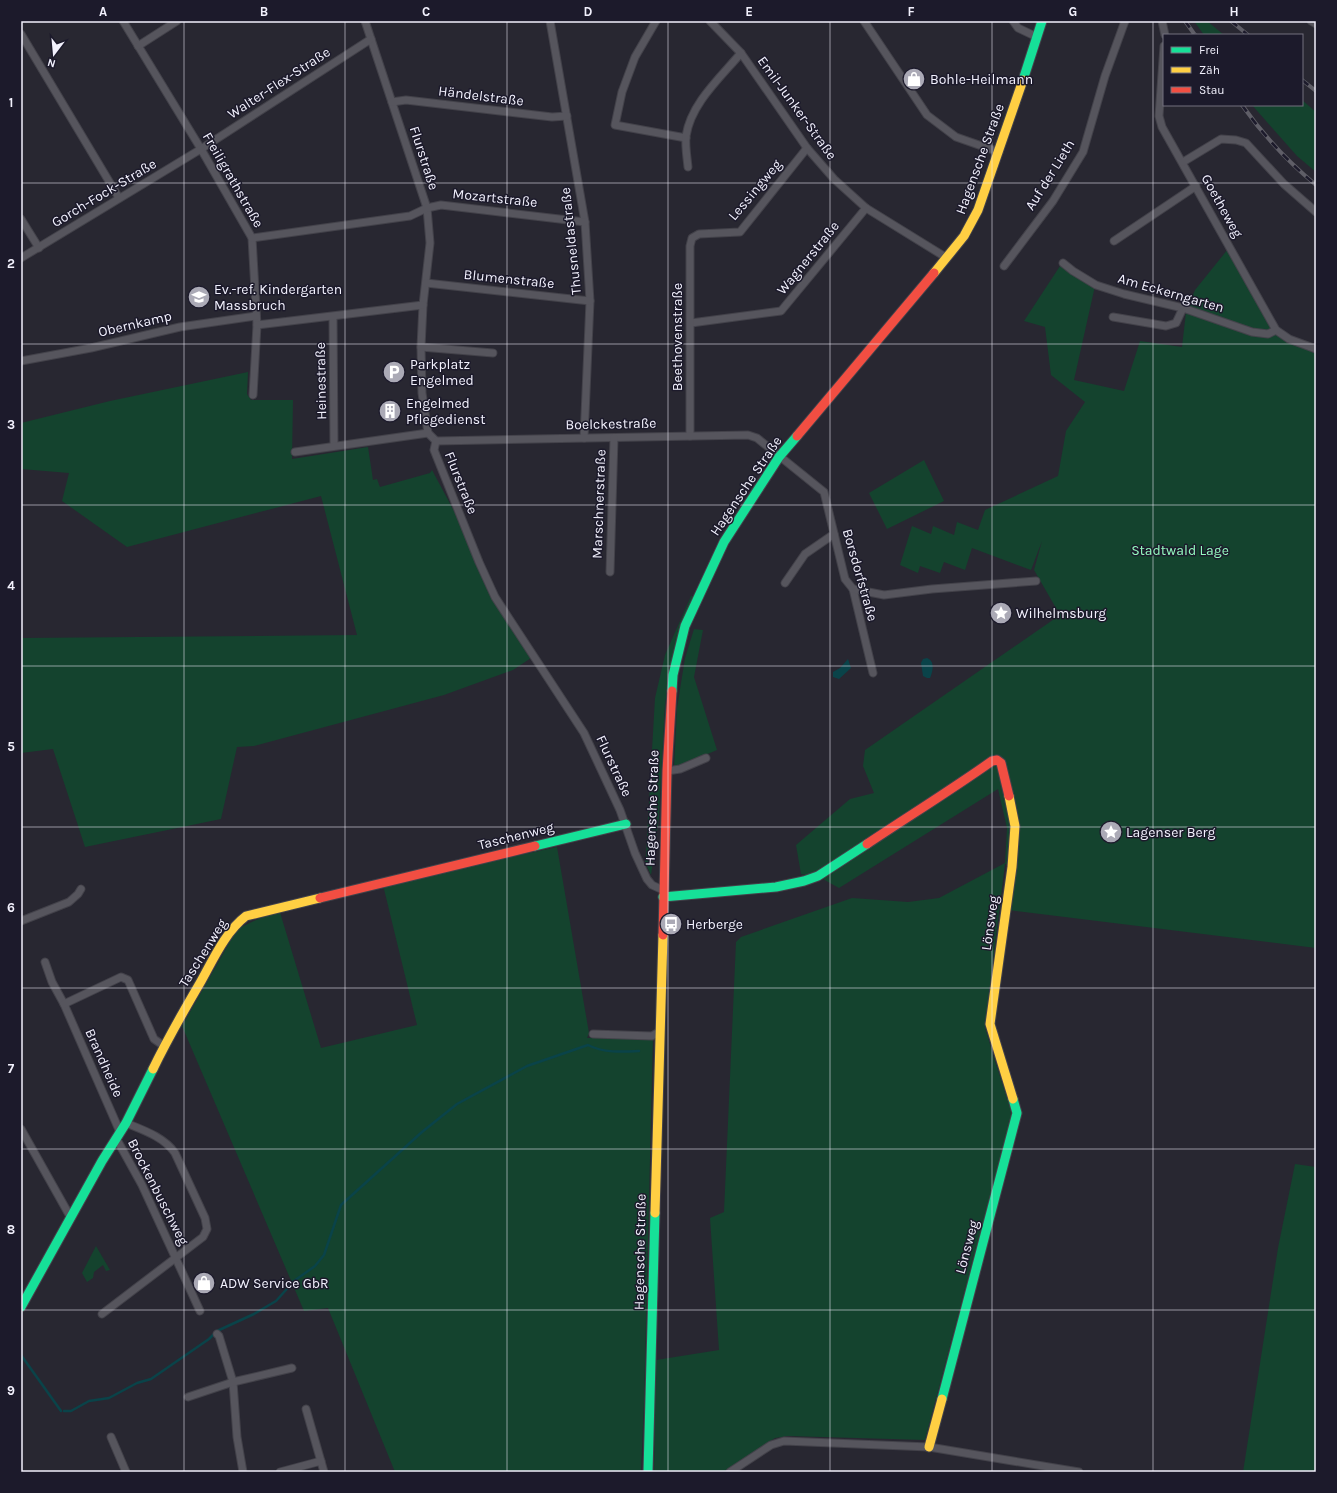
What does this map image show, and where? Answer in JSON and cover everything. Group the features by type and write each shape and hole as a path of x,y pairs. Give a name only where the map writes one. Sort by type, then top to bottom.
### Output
{"street":[{"name":"Freiligrathstraße","path":"123,21 252,238 257,325 253,395"},
{"path":"138,46 177,21"},
{"name":"Flurstraße","path":"365,21 427,208 430,243 423,304 421,346 422,393 428,433 436,441 434,450 478,562 495,597 584,733 626,824 635,853 647,879 663,894"},
{"name":"Thusneldastraße","path":"550,21 585,222 590,301 584,438"},
{"path":"656,21 635,56 622,92 615,125 686,138"},
{"name":"Emil-Junker-Straße","path":"710,21 741,53 807,148 834,179 866,208 947,258"},
{"path":"864,21 927,115 956,137 999,152"},
{"path":"1013,21 1018,28 1037,36"},
{"name":"Hagensche Straße","path":"648,1472 667,771 673,675 686,626 724,542 780,457 964,236 978,210 999,152 1042,21"},
{"name":"Auf der Lieth","path":"1004,266 1053,201 1083,152 1105,76 1125,21"},
{"path":"1162,21 1165,34"},
{"path":"1311,21 1316,24"},
{"path":"21,34 119,198"},
{"name":"Walter-Flex-Straße","path":"200,149 371,39"},
{"path":"688,167 686,138 690,120 699,102 741,53"},
{"name":"Goetheweg","path":"1163,60 1159,116 1162,127 1276,330 1289,339 1316,349"},
{"name":"Händelstraße","path":"392,102 406,100 552,117 567,116"},
{"path":"1183,162 1221,139 1236,140 1246,144 1284,184 1316,212"},
{"name":"Lessingweg","path":"692,238 699,234 740,232 807,148"},
{"name":"Gorch-Fock-Straße","path":"21,258 200,149"},
{"path":"1114,241 1196,186"},
{"name":"Mozartstraße","path":"252,238 410,216 427,208 441,205 585,222"},
{"name":"Wagnerstraße","path":"691,323 781,312 866,208"},
{"path":"21,219 38,248"},
{"name":"Beethovenstraße","path":"690,436 690,246 692,238"},
{"name":"Am Eckerngarten","path":"1063,263 1096,285 1124,294 1183,308 1252,332 1268,334 1276,330"},
{"name":"Blumenstraße","path":"426,284 590,301"},
{"path":"257,325 333,317 423,304"},
{"path":"1113,317 1166,326 1176,322 1183,308"},
{"name":"Obernkamp","path":"21,361 91,348 180,328 256,316"},
{"name":"Heinestraße","path":"333,317 334,445"},
{"path":"421,346 493,353"},
{"path":"295,452 334,445 428,433"},
{"name":"Boelckestraße","path":"436,441 753,436 780,457"},
{"name":"Marschnerstraße","path":"610,572 614,438"},
{"name":"Borsdorfstraße","path":"780,457 824,492 845,579 853,589 873,673"},
{"path":"785,583 805,554 834,534"},
{"path":"853,589 884,595 932,589 1036,581"},
{"path":"667,771 680,769 706,758"},
{"name":"Lönsweg","path":"663,894 776,887 804,881 818,876 928,803 957,786 992,761 997,760 1002,763 1014,826 1012,866 990,1024 1017,1113 929,1447"},
{"name":"Taschenweg","path":"21,1307 126,1123 164,1046 222,944 238,922 246,916 626,824"},
{"path":"21,921 69,902 78,894 81,888"},
{"name":"Brandheide","path":"45,962 52,982 64,1004 118,1135"},
{"path":"64,1004 113,980 121,977 125,978 128,980 154,1039 164,1046"},
{"path":"593,1034 652,1036 659,1032"},
{"name":"Brockenbuschweg","path":"102,1314 203,1237 207,1229 205,1218 176,1153 172,1148 150,1133 126,1123"},
{"path":"21,1129 72,1218"},
{"name":"Brockenbuschweg","path":"118,1135 176,1257"},
{"path":"176,1257 200,1311"},
{"path":"217,1334 220,1336 233,1382 237,1438 243,1472"},
{"path":"188,1397 233,1382 292,1368"},
{"path":"306,1410 324,1472"},
{"path":"111,1437 126,1472"},
{"path":"730,1472 771,1445 784,1441 929,1447 1079,1472"},
{"path":"280,1472 321,1461"}],"green space":[{"path":"1194,21 1207,21 1223,34 1203,34"},
{"path":"1303,101 1316,112 1316,172 1297,156 1253,106 1303,106"},
{"name":"Stadtwald Lage","path":"1228,249 1276,335 1316,354 1316,948 1008,910 1013,867 1005,864 985,1027 1012,1113 925,1440 788,1436 775,1438 723,1472 654,1472 656,1360 719,1350 710,1218 724,1212 736,942 741,937 852,898 908,902 939,898 1005,863 1007,828 998,789 839,888 819,877 801,874 796,845 850,799 874,793 863,766 865,750 1060,615 1034,570 1042,541 1031,570 972,548 965,570 944,562 940,573 920,566 918,573 900,565 912,526 931,534 933,526 954,535 957,522 978,530 985,510 1058,476 1066,431 1085,402 1051,375 1045,327 1024,321 1060,266 1095,286 1074,380 1124,391 1140,341 1182,347 1186,312 1195,290"},
{"path":"248,372 247,394 251,400 293,400 292,459 368,447 373,480 377,479 380,487 430,473 432,470 454,511 491,597 531,658 513,670 444,695 254,746 237,747 221,819 85,847 53,749 21,753 21,638 357,635 321,496 127,547 62,501 69,473 21,469 21,423 110,401"},
{"path":"924,460 944,501 887,529 869,493"},
{"path":"691,596 693,596 678,637 671,666 665,704 659,817 651,875 645,862 655,698 665,655"},
{"path":"694,629 703,630 694,677 717,750 674,768 677,708 685,658"},
{"path":"557,847 589,1033 587,1038 653,1036 641,1472 395,1472 328,1308 304,1311 182,1026 237,929 279,909 321,1048 417,1025 383,885"},
{"path":"1295,1164 1316,1167 1316,1472 1243,1472 1278,1248"},
{"path":"96,1246 110,1270 106,1271 103,1265 94,1272 93,1278 87,1282 82,1273"}],"water":[{"path":"848,659 851,668 839,679 833,677 833,672 840,668"},
{"path":"923,659 930,659 932,664 930,678 923,676 921,663"}],"waterway":[{"path":"64,1411 71,1411 89,1401 109,1398 137,1383 151,1379 209,1339 217,1331 254,1314 276,1301 294,1281 315,1266 324,1255 341,1205 422,1132 457,1104 527,1066 588,1045 606,1051 639,1051"},
{"path":"21,1355 61,1411"}],"railway":[{"path":"1185,21 1194,34"},
{"path":"1231,21 1247,34"},
{"path":"1303,81 1316,91"},
{"path":"1243,106 1276,148 1316,185"}],"traffic: fast":[{"path":"1023,80 1042,21"},
{"path":"672,691 673,675 685,626 724,542 779,457 797,436"},
{"path":"535,846 626,824"},
{"path":"663,897 776,887 804,881 818,876 867,844"},
{"path":"21,1307 102,1161 126,1123 153,1069"},
{"path":"942,1399 1017,1113 1013,1099"},
{"path":"648,1472 655,1213"}],"traffic: slow":[{"path":"934,273 964,236 978,210 1023,80"},
{"path":"1009,796 1015,826 1012,867 990,1024 1013,1099"},
{"path":"153,1069 175,1026 220,947 232,930 246,916 320,898"},
{"path":"655,1213 663,935"},
{"path":"929,1447 942,1399"}],"traffic: jam":[{"path":"797,436 934,273"},
{"path":"663,935 667,771 672,691"},
{"path":"867,844 946,793 992,761 997,760 1001,763 1009,796"},
{"path":"320,898 535,846"}],"place":[{"name":"Bohle-Heilmann","path":"914,79"},
{"name":"Ev.-ref. Kindergarten Massbruch","path":"199,297"},
{"name":"Parkplatz Engelmed","path":"394,372"},
{"name":"Engelmed Pflegedienst","path":"390,411"},
{"name":"Wilhelmsburg","path":"1001,613"},
{"name":"Lagenser Berg","path":"1111,832"},
{"name":"Herberge","path":"671,924"},
{"name":"ADW Service GbR","path":"204,1283"}]}
